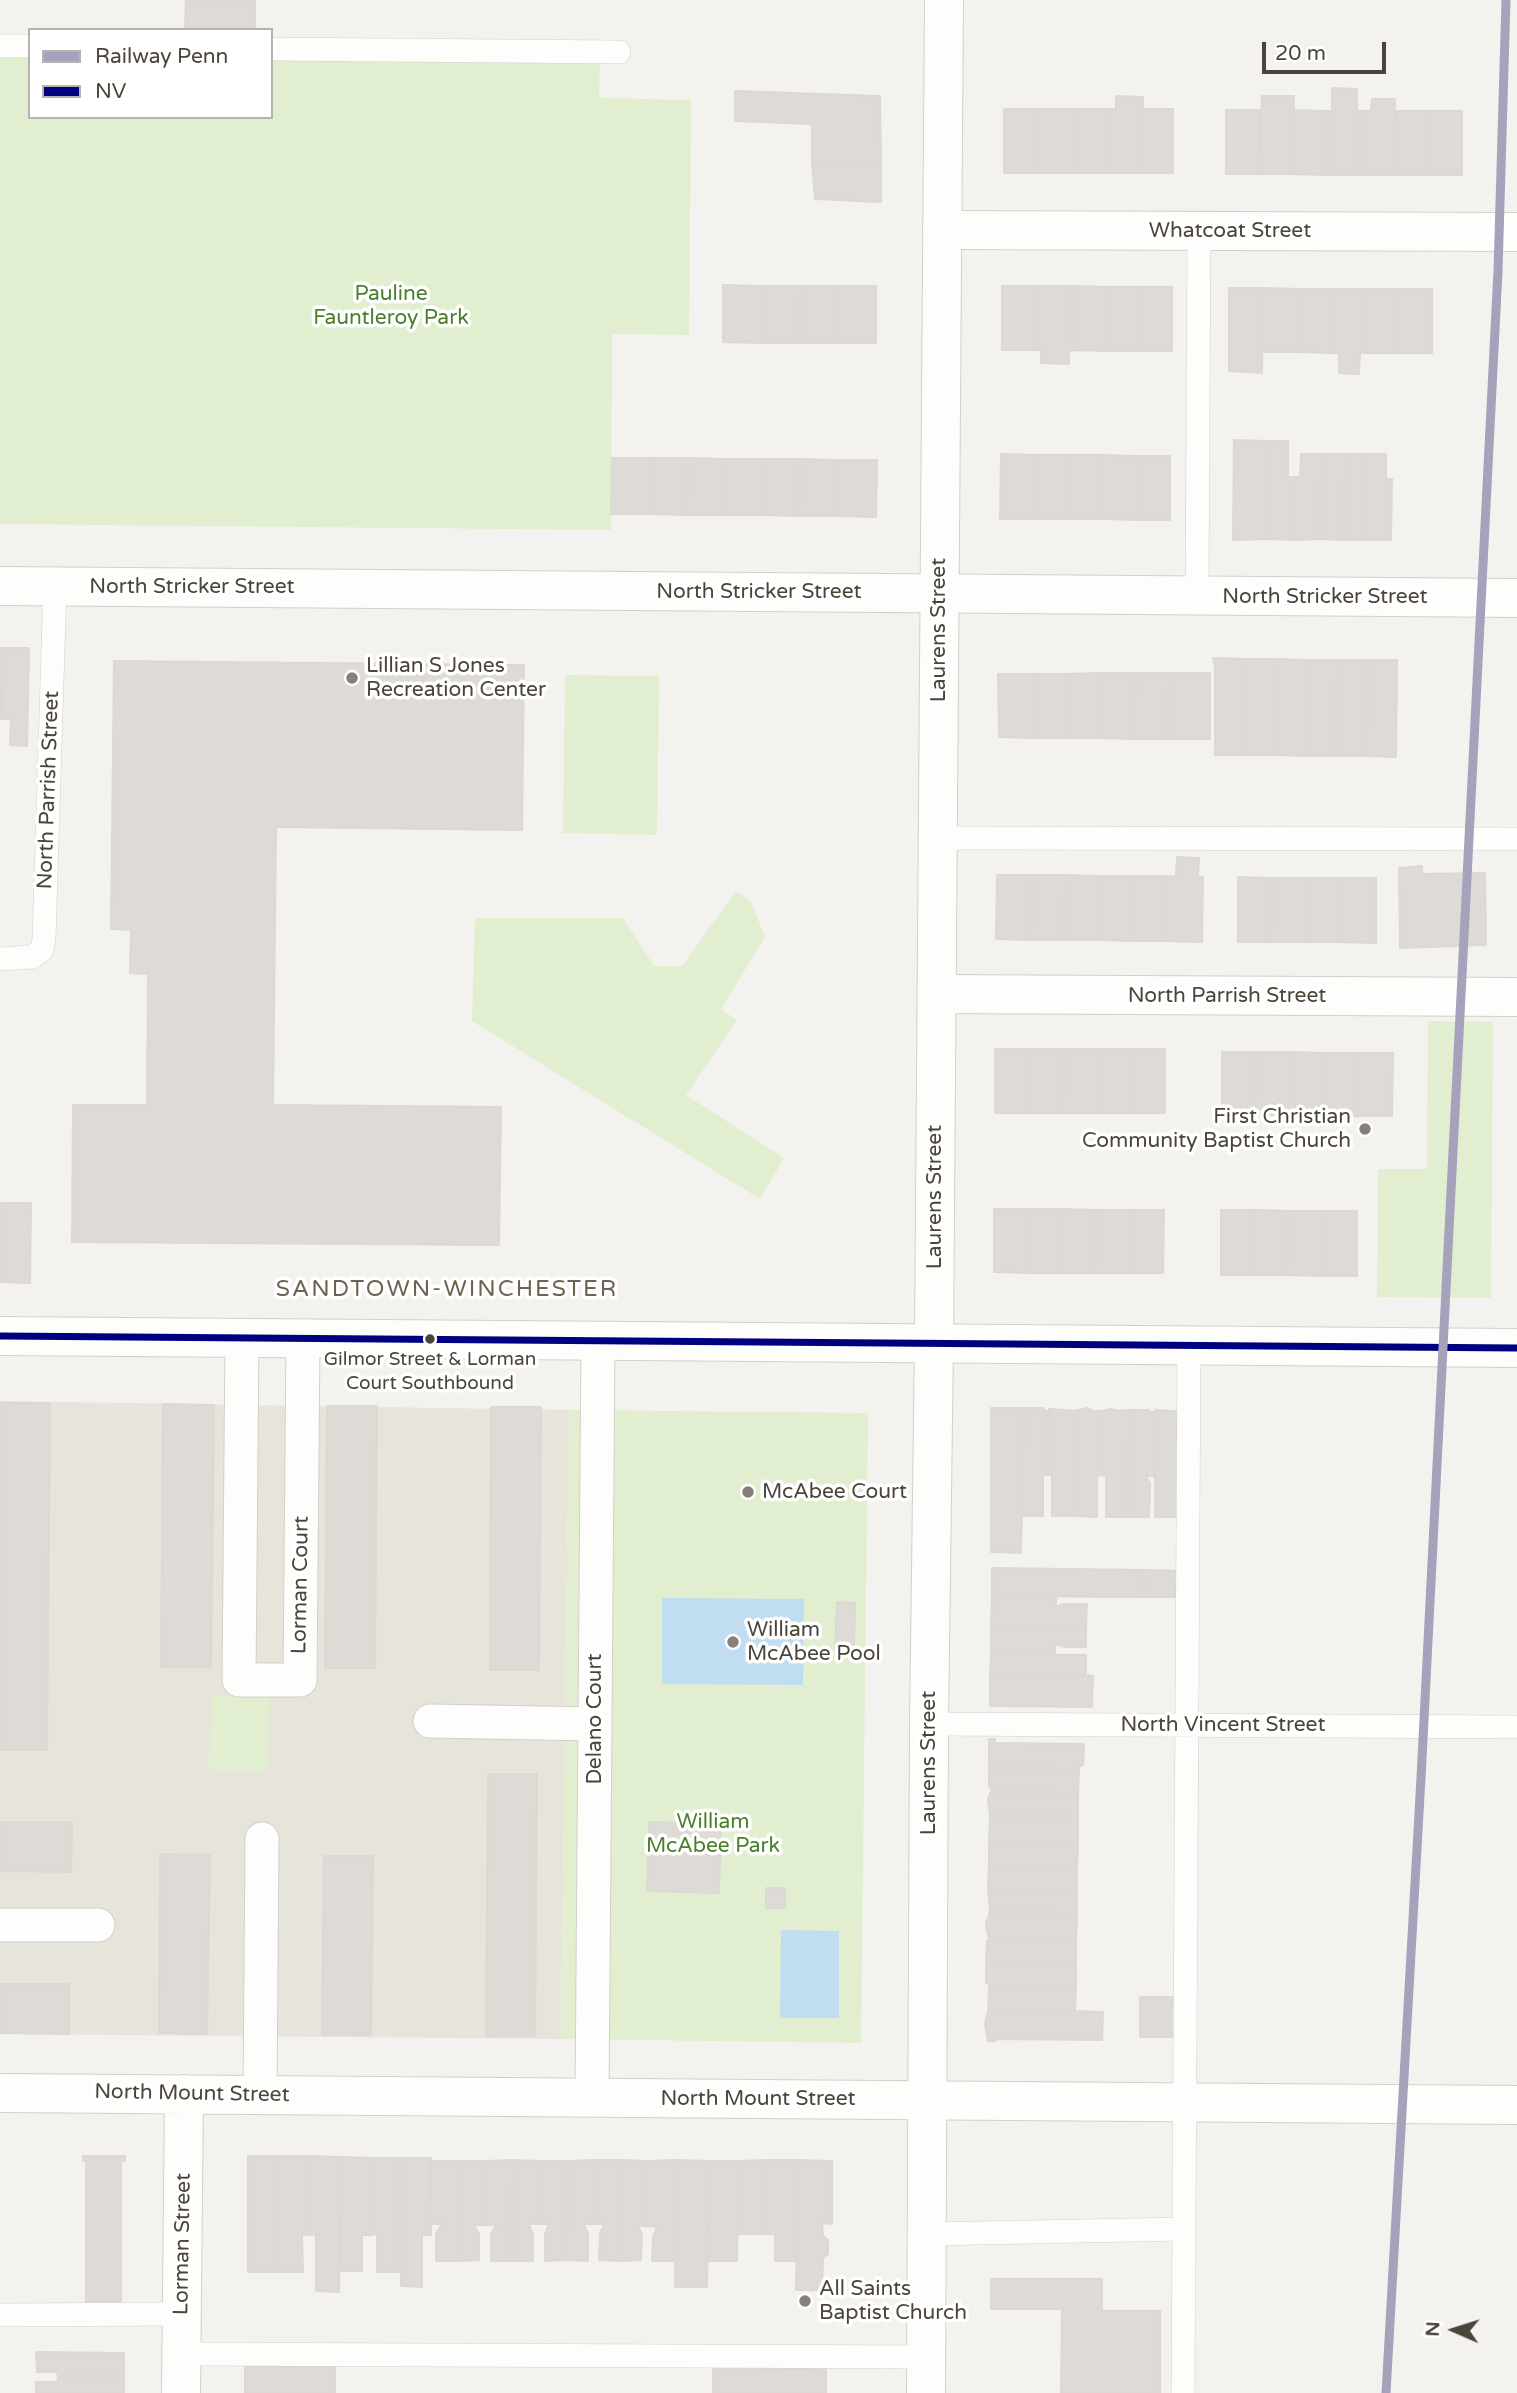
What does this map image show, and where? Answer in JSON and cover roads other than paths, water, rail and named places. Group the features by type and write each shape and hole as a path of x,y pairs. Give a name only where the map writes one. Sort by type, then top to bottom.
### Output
{"street":[{"name":"Laurens Street","path":"927,2375 929,1724 944,0"},
{"name":"Whatcoat Street","path":"942,230 1517,232"},
{"name":"North Stricker Street","path":"0,586 1517,598"},
{"name":"North Parrish Street","path":"937,994 1517,997"},
{"path":"0,1336 1517,1348"},
{"name":"Lorman Court","path":"242,1338 239,1680 300,1680 303,1339"},
{"name":"Delano Court","path":"592,2098 598,1341"},
{"path":"430,1720 595,1724"},
{"path":"260,2095 262,1839"},
{"path":"0,1925 98,1925"},
{"name":"North Mount Street","path":"0,2093 1517,2105"},
{"name":"Lorman Street","path":"181,2393 184,2094"}],"lane":[{"path":"0,46 28,46"},
{"path":"273,49 619,52"},
{"path":"1197,596 1199,231"},
{"name":"North Parrish Street","path":"0,959 33,957 43,950 55,586"},
{"path":"938,838 1517,839"},
{"path":"1183,2393 1189,1346"},
{"name":"North Vincent Street","path":"929,1724 1517,1727"},
{"path":"928,2234 1184,2229"},
{"path":"0,2315 182,2314"},
{"path":"181,2354 927,2375"}],"water":[{"name":"William McAbee Pool","path":"662,1598 804,1599 803,1685 662,1684"},
{"path":"781,1930 839,1931 839,2018 780,2018"}],"rail line":[{"name":"Penn","path":"1386,2393 1421,1778 1498,271 1506,0"}],"place":[{"name":"Lillian S Jones Recreation Center","path":"352,678"},
{"name":"First Christian Community Baptist Church","path":"1365,1129"},
{"name":"Gilmor Street & Lorman Court Southbound","path":"430,1339"},
{"name":"McAbee Court","path":"748,1492"},
{"name":"William McAbee Pool","path":"733,1642"},
{"name":"All Saints Baptist Church","path":"805,2301"}],"district":[{"name":"SANDTOWN-WINCHESTER","path":"447,1290"}],"park label":[{"name":"Pauline Fauntleroy Park","path":"391,306"},
{"name":"William McAbee Park","path":"713,1834"}]}
